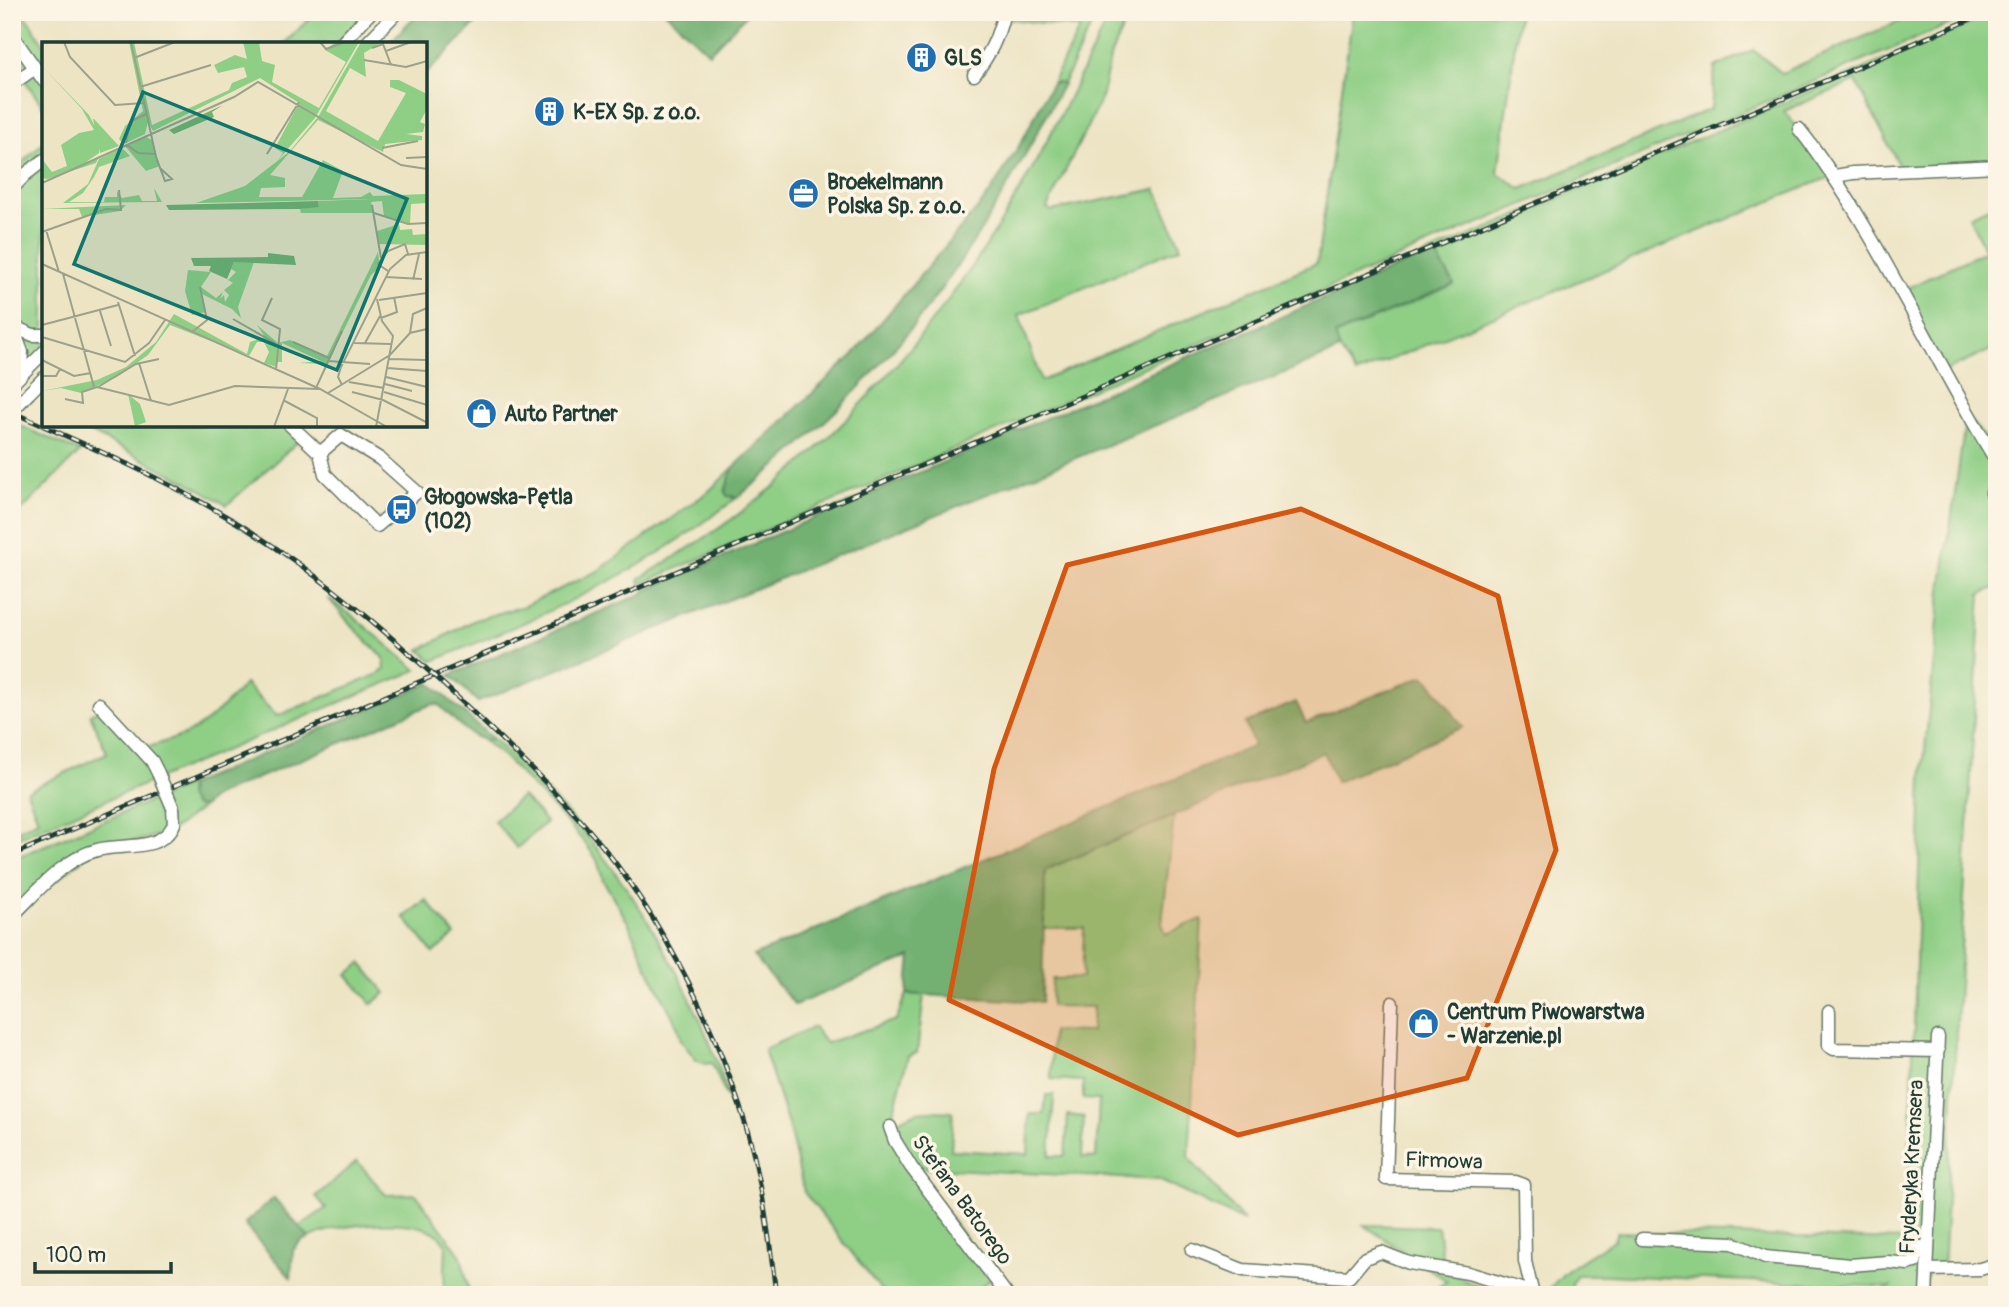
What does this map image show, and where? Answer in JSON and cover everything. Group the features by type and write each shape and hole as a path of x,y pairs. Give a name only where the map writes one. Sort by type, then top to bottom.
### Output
{"street":[{"path":"343,42 371,12"},
{"path":"368,42 397,12"},
{"path":"974,75 999,35 1004,12"},
{"path":"12,35 42,78"},
{"path":"12,84 35,68"},
{"path":"1799,129 1835,176 1973,423 1992,454 1997,455"},
{"path":"12,189 42,162"},
{"path":"1835,176 1997,166"},
{"path":"13,326 33,335 42,335"},
{"path":"13,326 23,356 15,381"},
{"path":"15,381 42,354"},
{"path":"12,411 38,385"},
{"path":"292,427 320,453 325,474 377,526 417,492 380,459 341,435 320,453"},
{"path":"1997,475 1993,493 1997,507"},
{"path":"12,916 79,857 106,848 145,845 166,836 174,824 173,808 152,761 99,704"},
{"name":"Firmowa","path":"1392,1003 1386,1179 1516,1182 1524,1185 1525,1261 1532,1293"},
{"path":"1829,1011 1829,1046 1834,1049 1938,1051"},
{"name":"Fryderyka Kremsera","path":"1926,1295 1938,1037"},
{"name":"Stefana Batorego","path":"890,1127 911,1167 1007,1295"},
{"path":"1642,1239 1733,1242 1765,1256 1850,1265 1888,1262 1908,1264 1915,1262 1917,1247 1928,1247"},
{"path":"1192,1250 1243,1270 1349,1277 1365,1258 1381,1252 1409,1263 1468,1273 1532,1293"},
{"name":"Fryderyka Kremsera","path":"1927,1270 1980,1269 1997,1264"}],"highlighted area":[{"path":"1301,509 1498,596 1556,850 1467,1078 1238,1135 949,1000 994,769 1067,565"}],"green space":[{"path":"12,12 23,12 43,42 42,105 12,62"},
{"path":"316,12 371,12 343,42 286,42"},
{"path":"419,12 487,12 427,73 427,42 390,42"},
{"path":"665,12 749,12 709,53"},
{"path":"1011,12 1098,12 1063,84 1052,83 1080,28 1010,19"},
{"path":"1111,12 1130,12 1111,54 1101,99 1047,208 1051,211 1156,189 1181,247 1019,315 1041,381 1317,263 1353,12 1519,12 1498,173 1521,189 1711,109 1715,67 1753,50 1782,73 1920,12 1979,12 1432,243 641,584 639,579 721,527 799,465 862,403 920,336 972,267 1011,206 1063,110"},
{"path":"1997,12 1997,166 1902,171 1856,81 1784,111 1835,176 1356,374 1340,350 1334,336 1454,284 1434,251"},
{"path":"1052,83 1063,84 1002,195 939,293 914,325 859,387 800,444 738,497 727,496 725,491 733,468 853,355 988,196 1022,141"},
{"path":"42,144 42,354 12,384 12,172"},
{"path":"1997,203 1997,347 1944,372 1901,291 1985,251 1969,216"},
{"path":"1434,251 1454,284 1335,335 1340,350 478,702 450,675 644,593"},
{"path":"12,422 80,452 12,520"},
{"path":"1965,423 1973,423 1997,455 1997,587 1981,594 1943,1270 1927,1271 1926,1292 1919,1295 1875,1295 1891,1287 1577,1275 1572,1283 1573,1295 1547,1295 1568,1270 1614,1240 1617,1232 1907,1240 1922,779 1941,590"},
{"path":"80,427 292,427 303,437 227,505"},
{"path":"733,468 725,491 732,498 738,497 686,535 632,569 559,607 433,661 420,650 475,620 524,606 598,571 708,492"},
{"path":"328,598 417,670 12,840 12,833 38,820 27,791 107,753 90,714 102,708 141,750 179,737 201,725 245,684 277,716 379,674 385,669 384,658"},
{"path":"1423,676 1429,680 1463,727 1336,782 1324,752 1045,870 1042,1002 907,994 911,957 795,1005 753,956 1254,746 1245,723 1296,702 1306,723"},
{"path":"430,683 492,738 490,740 476,737 439,705 432,704 220,794 203,807 194,806 188,796 189,785"},
{"path":"492,738 574,821 616,873 649,923 704,1030 733,1112 712,1063 705,1064 696,1060 681,1040 677,1025 629,924 603,880 597,860 564,819 504,757 484,741"},
{"path":"189,785 188,796 194,806 203,807 170,832 91,852 12,916 12,859"},
{"path":"522,796 546,822 517,848 494,821"},
{"path":"1174,816 1162,923 1166,934 1202,919 1189,1158 1244,1221 1159,1180 912,1167 994,1276 971,1295 954,1295 948,1290 935,1295 885,1295 804,1192 789,1128 764,1049 813,1027 826,1043 896,1020 907,994 924,995 917,1053 908,1056 890,1126 920,1112 953,1112 951,1150 1028,1154 1030,1114 1044,1114 1046,1095 1054,1095 1050,1156 1065,1156 1068,1115 1084,1117 1082,1157 1096,1158 1099,1100 1083,1099 1083,1081 1051,1079 1052,1031 1091,1032 1093,1007 1051,1006 1052,979 1082,978 1084,928 1044,928 1045,870"},
{"path":"426,900 455,935 433,953 404,917"},
{"path":"361,963 386,993 372,1004 347,975"},
{"path":"357,1161 386,1195 416,1194 461,1256 470,1295 444,1295 446,1245 440,1236 430,1230 403,1224 369,1224 335,1229 309,1238 299,1227 326,1208 316,1196"},
{"path":"274,1198 309,1238 301,1241 293,1250 291,1278 245,1223"},
{"path":"1364,1225 1438,1227 1442,1256 1447,1267 1468,1282 1503,1295 1426,1295 1447,1281"}],"railway":[{"path":"12,855 1191,349 1988,12"},
{"path":"12,412 42,426"},
{"path":"45,427 180,490 298,563 359,610 417,660 511,748 582,822 614,861 654,920 688,982 718,1046 742,1113 754,1158 776,1295"}],"place":[{"name":"GLS","path":"921,58"},
{"name":"K-EX Sp. z o.o.","path":"550,112"},
{"name":"Broekelmann Polska Sp. z o.o.","path":"804,194"},
{"name":"Auto Partner","path":"481,414"},
{"name":"Głogowska-Pętla (102)","path":"401,509"},
{"name":"Centrum Piwowarstwa - Warzenie.pl","path":"1424,1024"}]}
